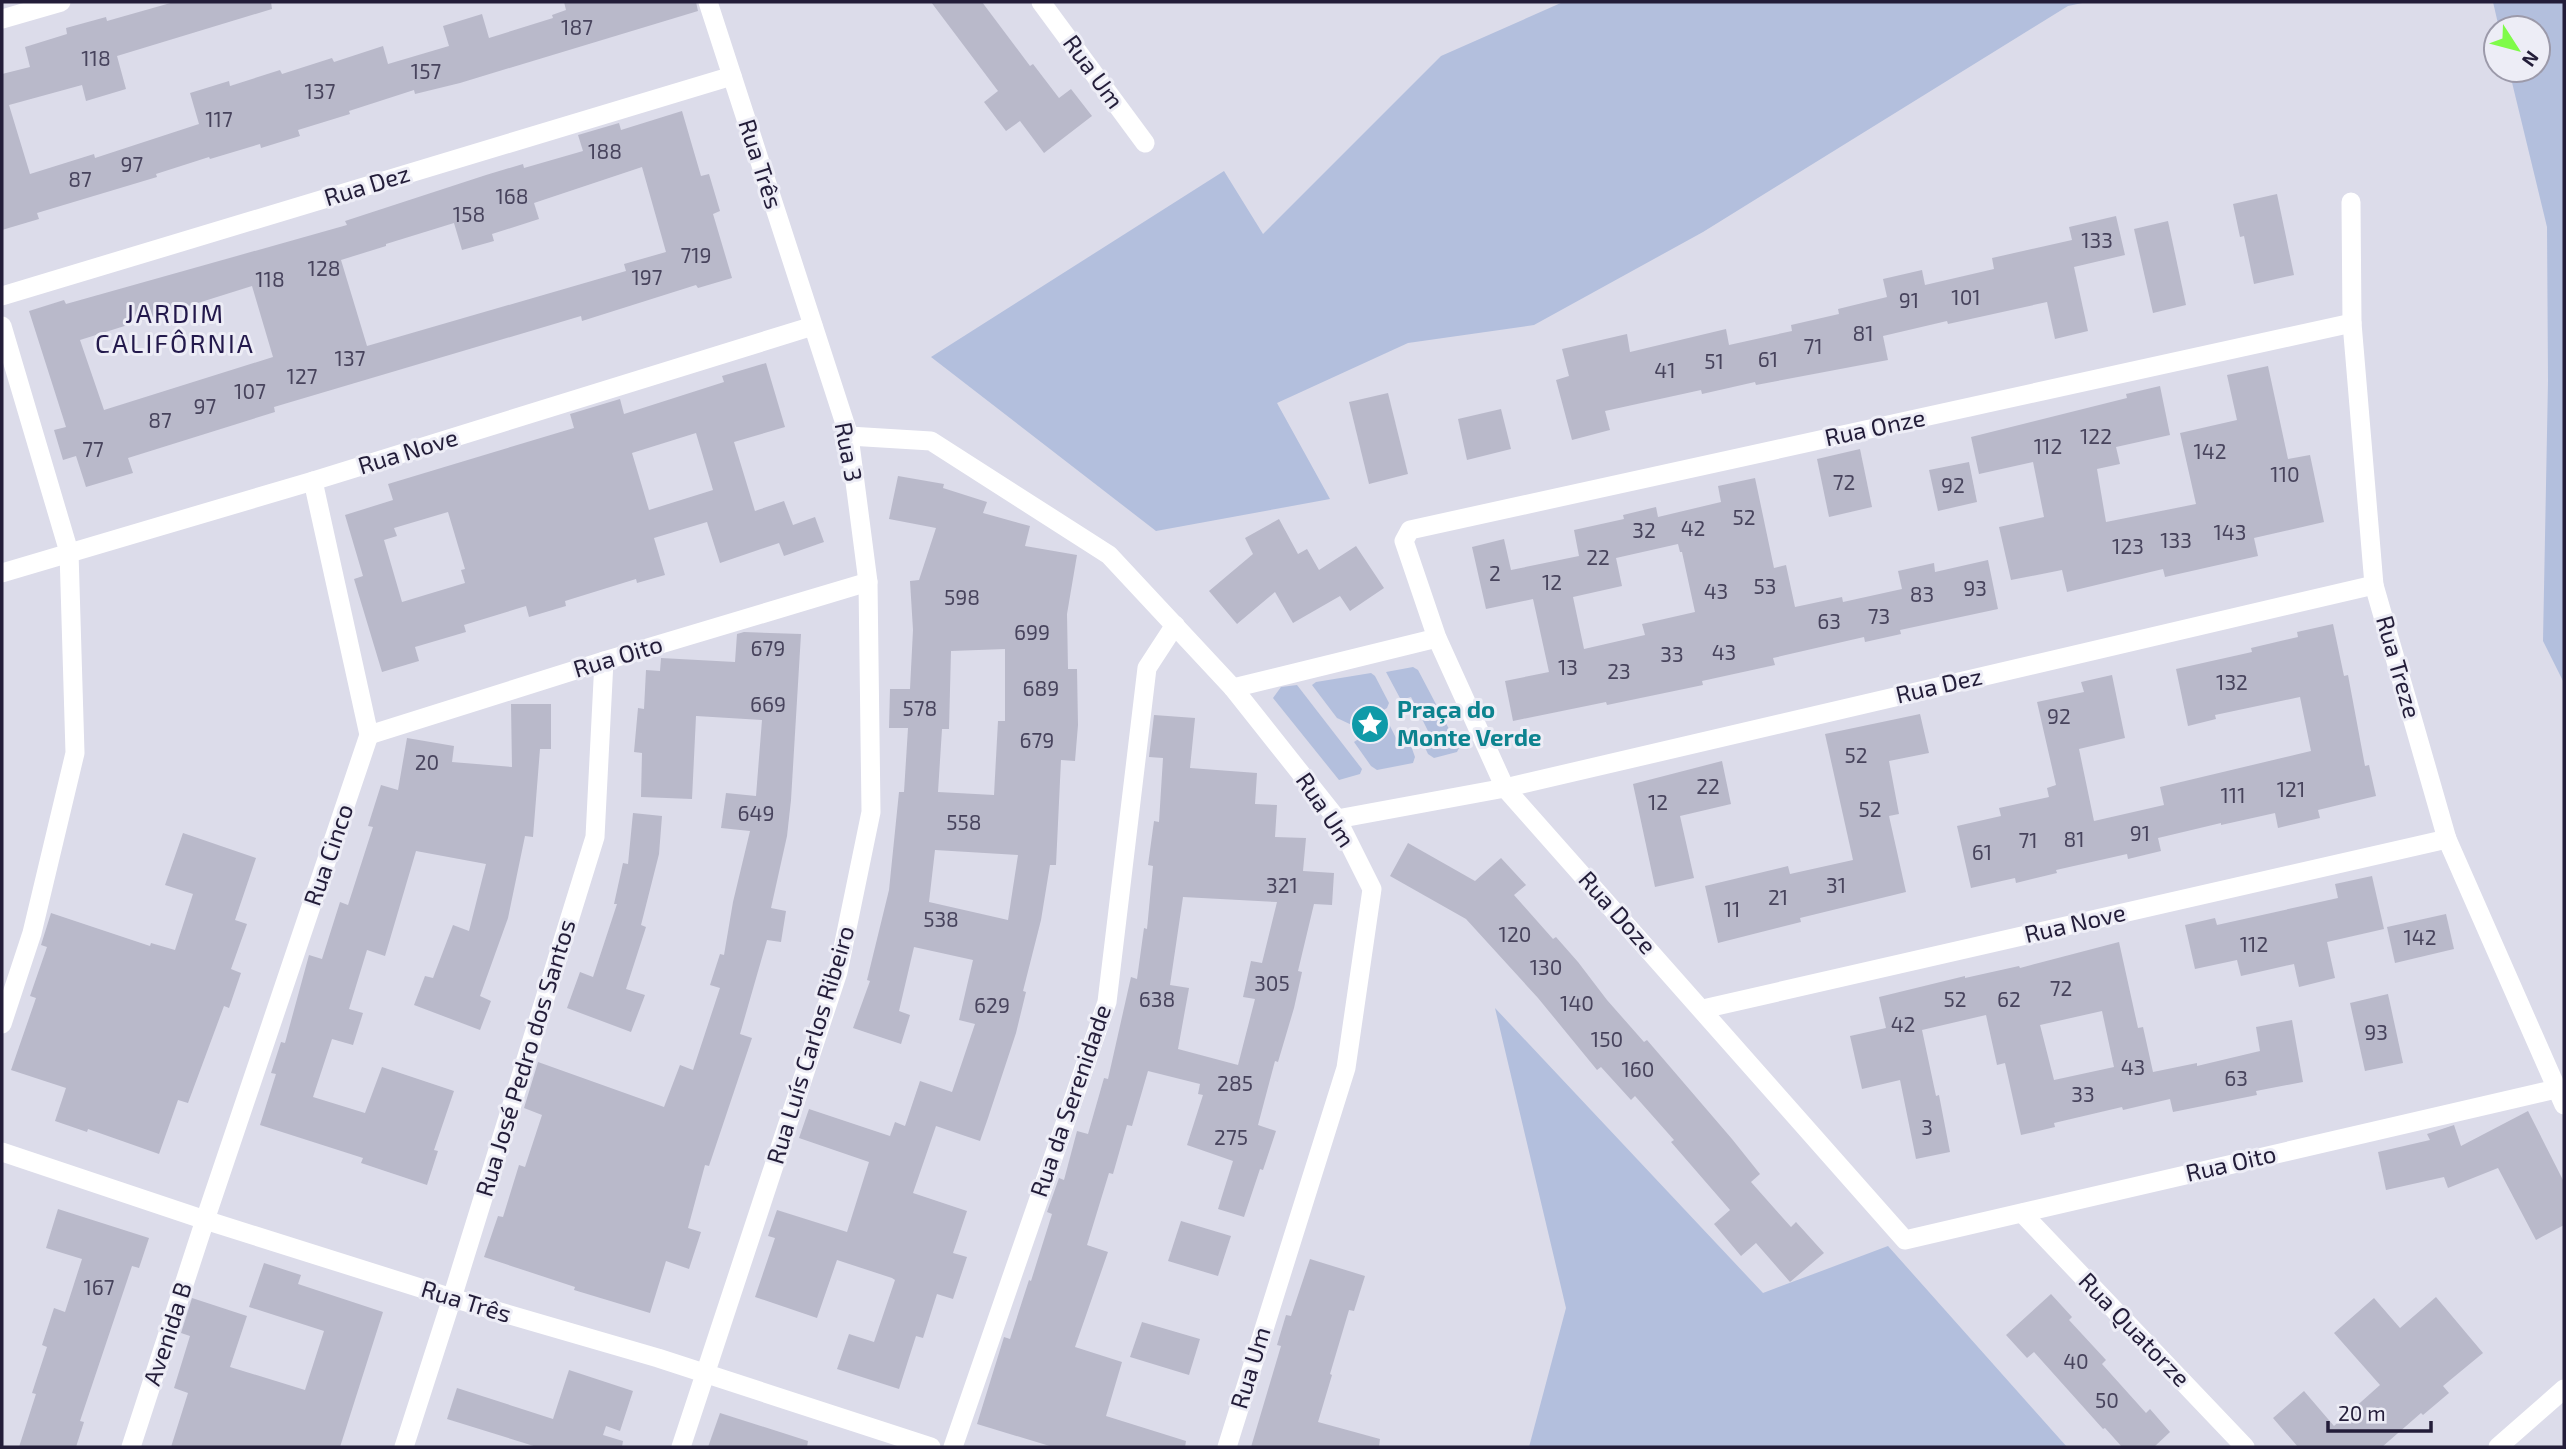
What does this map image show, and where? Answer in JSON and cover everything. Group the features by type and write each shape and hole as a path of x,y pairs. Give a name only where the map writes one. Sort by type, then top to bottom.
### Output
{"street":[{"path":"2,19 61,2"},
{"name":"Rua Três","path":"708,2 813,326"},
{"name":"Rua Um","path":"1041,2 1145,143"},
{"name":"Rua Dez","path":"2,296 732,76"},
{"name":"Rua Treze","path":"2351,202 2352,323 2374,585 2447,839 2560,1097"},
{"name":"Rua Onze","path":"1404,541 1410,530 2352,323"},
{"path":"2,326 69,552 75,752 32,933 2,1024"},
{"name":"Rua 3","path":"813,326 849,436 868,582"},
{"name":"Rua Nove","path":"2,573 313,481 813,326"},
{"name":"Rua Um","path":"849,436 931,441 1109,555 1233,688 1338,819 1372,889 1346,1068 1227,1447"},
{"path":"313,481 369,735"},
{"name":"Rua Doze","path":"1404,541 1437,638 1505,788 1905,1240"},
{"name":"Rua Oito","path":"369,735 868,582"},
{"name":"Rua Luís Carlos Ribeiro","path":"681,1447 838,972 871,812 868,582"},
{"name":"Rua Dez","path":"1338,819 1505,788 2374,585"},
{"name":"Rua da Serenidade","path":"953,1447 1107,1002 1147,668 1175,625"},
{"path":"1233,688 1437,638"},
{"name":"Rua José Pedro dos Santos","path":"404,1447 595,837 604,661"},
{"name":"Rua Cinco","path":"205,1220 369,735"},
{"name":"Rua Nove","path":"1703,1010 2447,839"},
{"name":"Rua Oito","path":"1905,1240 2560,1097"},
{"name":"Rua Três","path":"2,1152 205,1220 452,1298 706,1373 931,1447"},
{"name":"Rua Quatorze","path":"2022,1213 2245,1447"},
{"name":"Avenida B","path":"131,1447 205,1220"},
{"path":"2498,1447 2564,1389"}],"shaded area":[{"path":"1563,2 2087,2 2068,6 1703,232 1534,325 1408,343 1277,403 1330,499 1156,531 931,357 1224,171 1263,234 1441,56"},
{"path":"2493,2 2564,2 2564,683 2543,641 2548,381 2547,227 2512,84 2552,84 2552,14 2496,14"},
{"path":"1413,667 1418,670 1459,748 1457,752 1434,758 1428,754 1420,737 1429,733 1411,697 1401,700 1386,672"},
{"path":"1371,673 1389,703 1387,708 1356,727 1337,718 1312,685 1316,682"},
{"path":"1297,685 1362,769 1360,774 1339,780 1273,698 1281,687"},
{"path":"1387,720 1400,746 1410,743 1415,757 1413,763 1377,770 1354,742"},
{"path":"1495,1008 1763,1293 1888,1246 2067,1447 1529,1447 1566,1308"}],"building":[{"path":"174,2 271,2 272,9 117,56 126,89 86,101 82,85 9,105 30,174 94,154 95,158 199,124 190,93 229,81 230,86 280,70 282,74 332,58 334,62 383,46 388,64 449,46 443,26 482,14 489,38 553,18 552,15 566,10 564,2 696,2 698,11 460,83 415,94 414,90 298,130 300,136 261,148 260,144 210,159 209,157 156,174 157,177 37,213 39,219 2,230 2,74 30,67 25,47 67,34 66,28 106,17 107,21"},
{"path":"931,2 982,2 1030,66 1033,64 1059,98 1071,89 1092,116 1044,153 1020,121 1006,131 984,102 998,91"},
{"path":"682,111 701,176 709,174 720,211 713,214 732,278 698,288 696,285 582,321 581,316 274,407 275,412 128,458 133,473 86,487 76,456 63,460 54,430 66,427 29,311 64,300 66,304 347,225 345,221 486,175 523,164 524,168 583,151 578,135 619,123 621,130","holes":["642,167 666,252 624,264 626,271 367,346 341,260 454,223 462,250 494,241 492,234 539,219 534,203","252,286 273,357 104,410 80,340"]},
{"path":"2277,194 2294,275 2254,284 2244,236 2240,237 2233,204"},
{"path":"2116,216 2125,255 2074,267 2088,331 2055,339 2047,302 1948,324 1947,321 1883,336 1888,360 1756,385 1755,382 1702,394 1701,390 1605,411 1610,430 1572,440 1556,380 1569,376 1562,349 1627,334 1630,352 1726,329 1729,345 1792,331 1791,325 1839,314 1838,309 1887,297 1883,279 1922,270 1925,285 1994,269 1992,258 2072,240 2069,227"},
{"path":"2168,221 2186,305 2153,313 2134,229"},
{"path":"766,363 785,427 734,442 755,511 784,501 793,525 815,517 824,542 784,556 779,543 720,563 707,522 654,538 665,575 637,583 636,579 565,601 566,606 529,617 526,606 464,625 466,632 415,647 419,661 382,672 354,579 363,576 345,515 393,500 388,484 574,428 570,414 620,399 624,414 724,382 722,376","holes":["696,433 713,490 649,510 632,453","448,512 465,569 461,570 465,583 402,602 384,540 397,536 394,528"]},
{"path":"2268,366 2288,459 2310,455 2324,522 2254,538 2258,556 2165,577 2163,569 2067,592 2062,570 2011,580 1999,527 2044,517 2033,462 1979,474 1971,437 2127,398 2126,394 2160,386 2170,435 2116,447 2120,464 2097,469 2106,522 2196,504 2180,433 2237,420 2227,375"},
{"path":"1388,393 1408,474 1369,484 1349,402"},
{"path":"1501,409 1511,449 1467,460 1458,419"},
{"path":"1860,449 1872,507 1829,517 1817,459"},
{"path":"1969,462 1977,502 1938,511 1929,470"},
{"path":"898,476 944,484 943,488 987,502 983,513 1030,526 1025,546 1077,555 1067,614 1068,669 1077,669 1078,725 1075,761 1061,760 1056,865 1050,865 1016,1033 980,1141 936,1126 913,1193 967,1211 953,1253 967,1257 953,1299 937,1294 923,1338 916,1336 899,1389 837,1369 849,1334 874,1342 895,1280 892,1278 837,1260 817,1318 755,1297 775,1238 768,1236 777,1210 847,1232 869,1162 799,1138 809,1109 890,1136 895,1122 905,1126 920,1081 952,1092 975,1024 959,1020 973,960 914,947 899,1011 910,1015 901,1044 853,1028 870,981 867,980 889,890 899,792 904,792 908,728 889,728 890,689 910,689 913,630 910,581 919,580 936,528 889,519","holes":["1005,649 1005,721 998,721 994,795 938,792 942,729 949,729 951,651","935,850 1018,855 1008,920 929,902"]},
{"path":"1755,478 1774,568 1786,565 1795,607 1842,597 1843,602 1902,589 1898,571 1934,563 1935,572 1988,560 1998,609 1900,630 1901,634 1865,642 1864,637 1773,658 1775,665 1702,681 1703,685 1513,721 1505,681 1549,672 1533,599 1486,609 1472,547 1504,539 1511,570 1579,556 1574,530 1624,519 1623,515 1656,507 1658,517 1721,502 1718,486","holes":["1678,544 1695,612 1642,624 1645,635 1584,649 1573,597 1622,586 1616,558"]},
{"path":"1279,519 1298,554 1307,549 1319,570 1356,546 1384,588 1350,611 1340,596 1293,623 1275,592 1237,624 1209,591 1253,554 1245,538"},
{"path":"2333,624 2344,676 2348,675 2365,766 2369,765 2376,796 2318,810 2320,818 2278,828 2275,813 2221,823 2158,838 2161,851 2128,859 2127,854 2056,870 2057,873 2016,883 2015,878 1971,888 1957,826 2001,816 1999,808 2049,797 2047,788 2056,785 2037,702 2084,692 2081,682 2112,675 2125,738 2079,749 2094,821 2164,805 2160,787 2311,751 2300,697 2215,715 2216,719 2188,726 2176,669 2252,652 2251,648 2298,637 2297,632"},
{"path":"737,634 801,634 791,800 787,836 771,908 786,911 781,942 767,940 740,1034 752,1038 709,1166 705,1165 688,1228 701,1232 689,1269 666,1261 650,1313 574,1290 575,1287 484,1257 498,1216 503,1217 519,1165 525,1167 542,1115 524,1108 538,1062 664,1107 680,1065 693,1070 720,988 710,985 720,954 724,955 750,831 721,828 726,793 756,796 762,720 696,716 692,799 641,797 642,753 634,752 638,708 644,709 646,670 660,671 661,658 735,662"},
{"path":"511,704 551,704 551,749 540,749 533,837 525,836 508,918 480,996 491,1001 480,1030 414,1005 425,976 433,978 453,925 469,931 486,864 416,851 385,956 367,950 349,1009 363,1013 353,1045 332,1039 313,1097 365,1113 382,1067 454,1091 434,1150 438,1151 427,1185 361,1163 363,1158 260,1125 276,1074 271,1073 281,1042 285,1043 309,955 322,959 340,902 348,905 373,827 368,826 381,785 398,790 407,738 454,746 452,762 512,767"},
{"path":"1920,714 1929,753 1889,761 1899,814 1889,816 1906,892 1800,918 1801,922 1718,943 1705,886 1788,866 1790,874 1853,860 1825,734"},
{"path":"1154,715 1195,718 1190,768 1257,773 1255,804 1277,805 1275,837 1306,838 1303,871 1334,873 1332,905 1314,904 1298,971 1302,972 1294,1008 1278,1062 1275,1061 1258,1125 1276,1131 1244,1217 1218,1209 1233,1161 1187,1145 1203,1095 1198,1094 1200,1084 1148,1071 1132,1126 1127,1125 1113,1174 1109,1173 1087,1245 1108,1252 1075,1347 1122,1362 1106,1416 1186,1441 1185,1447 1053,1447 977,1424 1004,1337 1010,1339 1029,1280 1031,1281 1052,1214 1047,1212 1059,1178 1064,1180 1077,1131 1088,1134 1104,1078 1108,1079 1131,977 1137,979 1144,928 1147,929 1153,866 1148,865 1154,821 1159,822 1163,758 1149,757","holes":["1183,897 1277,902 1262,963 1251,961 1243,997 1255,999 1238,1065 1178,1049 1189,988 1170,985"]},
{"path":"1722,761 1731,804 1680,816 1694,878 1655,887 1633,784"},
{"path":"633,813 662,816 659,854 641,925 646,927 626,989 645,995 631,1032 567,1008 580,972 593,977 617,904 614,904 623,863 628,864"},
{"path":"183,833 256,858 235,920 247,924 231,969 241,973 229,1008 224,1006 188,1103 178,1100 159,1154 88,1129 87,1132 55,1121 66,1088 11,1070 36,998 30,996 47,947 41,945 51,913 150,946 151,943 175,950 193,894 165,885"},
{"path":"1408,843 1475,881 1501,858 1526,885 1514,895 1553,939 1556,937 1607,1000 1644,1042 1647,1040 1732,1139 1760,1174 1751,1182 1791,1227 1796,1222 1824,1253 1790,1282 1756,1243 1741,1256 1714,1224 1730,1210 1635,1096 1631,1100 1601,1067 1597,1070 1538,998 1466,919 1390,876"},
{"path":"2372,876 2384,929 2327,942 2335,978 2299,987 2294,964 2241,976 2237,960 2195,969 2185,925 2215,918 2217,925 2338,898 2335,884"},
{"path":"2446,914 2454,949 2395,963 2387,927"},
{"path":"2119,942 2138,1028 2143,1027 2153,1072 2197,1063 2197,1066 2260,1051 2256,1027 2292,1020 2303,1082 2256,1091 2257,1095 2173,1112 2170,1099 2123,1110 2122,1107 2054,1123 2055,1127 2021,1135 2005,1063 1997,1065 1986,1015 1922,1030 1950,1152 1916,1159 1900,1080 1862,1089 1850,1036 1886,1028 1879,997 1965,976 2019,966 2020,968","holes":["2102,1011 2114,1067 2054,1080 2040,1025"]},
{"path":"2388,994 2403,1063 2365,1071 2350,1003"},
{"path":"2528,1111 2564,1182 2564,1225 2536,1240 2498,1168 2448,1188 2444,1177 2386,1190 2378,1152 2430,1140 2427,1134 2454,1125 2461,1146"},
{"path":"58,1209 149,1238 139,1268 132,1266 80,1421 84,1422 76,1447 19,1447 36,1394 32,1393 47,1347 42,1345 54,1308 65,1312 82,1259 46,1248"},
{"path":"1181,1221 1231,1236 1218,1276 1168,1261"},
{"path":"1310,1259 1365,1276 1354,1311 1349,1310 1318,1422 1380,1439 1379,1447 1251,1447 1281,1346 1277,1345 1286,1315 1291,1316"},
{"path":"264,1263 301,1275 298,1284 383,1312 340,1447 171,1447 188,1393 174,1388 190,1336 181,1333 192,1298 247,1316 230,1367 305,1390 324,1331 249,1307"},
{"path":"2051,1294 2072,1317 2069,1320 2106,1360 2102,1364 2146,1413 2150,1409 2170,1432 2154,1447 2122,1447 2034,1352 2027,1358 2006,1335"},
{"path":"2436,1297 2483,1353 2443,1386 2449,1393 2382,1447 2298,1447 2273,1418 2304,1391 2334,1426 2380,1385 2334,1333 2374,1298 2400,1328"},
{"path":"1142,1322 1200,1339 1189,1375 1130,1357"},
{"path":"569,1370 633,1391 620,1431 606,1426 603,1435 623,1441 622,1447 537,1447 447,1419 457,1388 553,1419"},
{"path":"720,1413 808,1441 807,1447 708,1447"}],"place":[{"name":"Praça do Monte Verde","path":"1370,724"}],"district":[{"name":"JARDIM CALIFÔRNIA","path":"175,329"}]}
